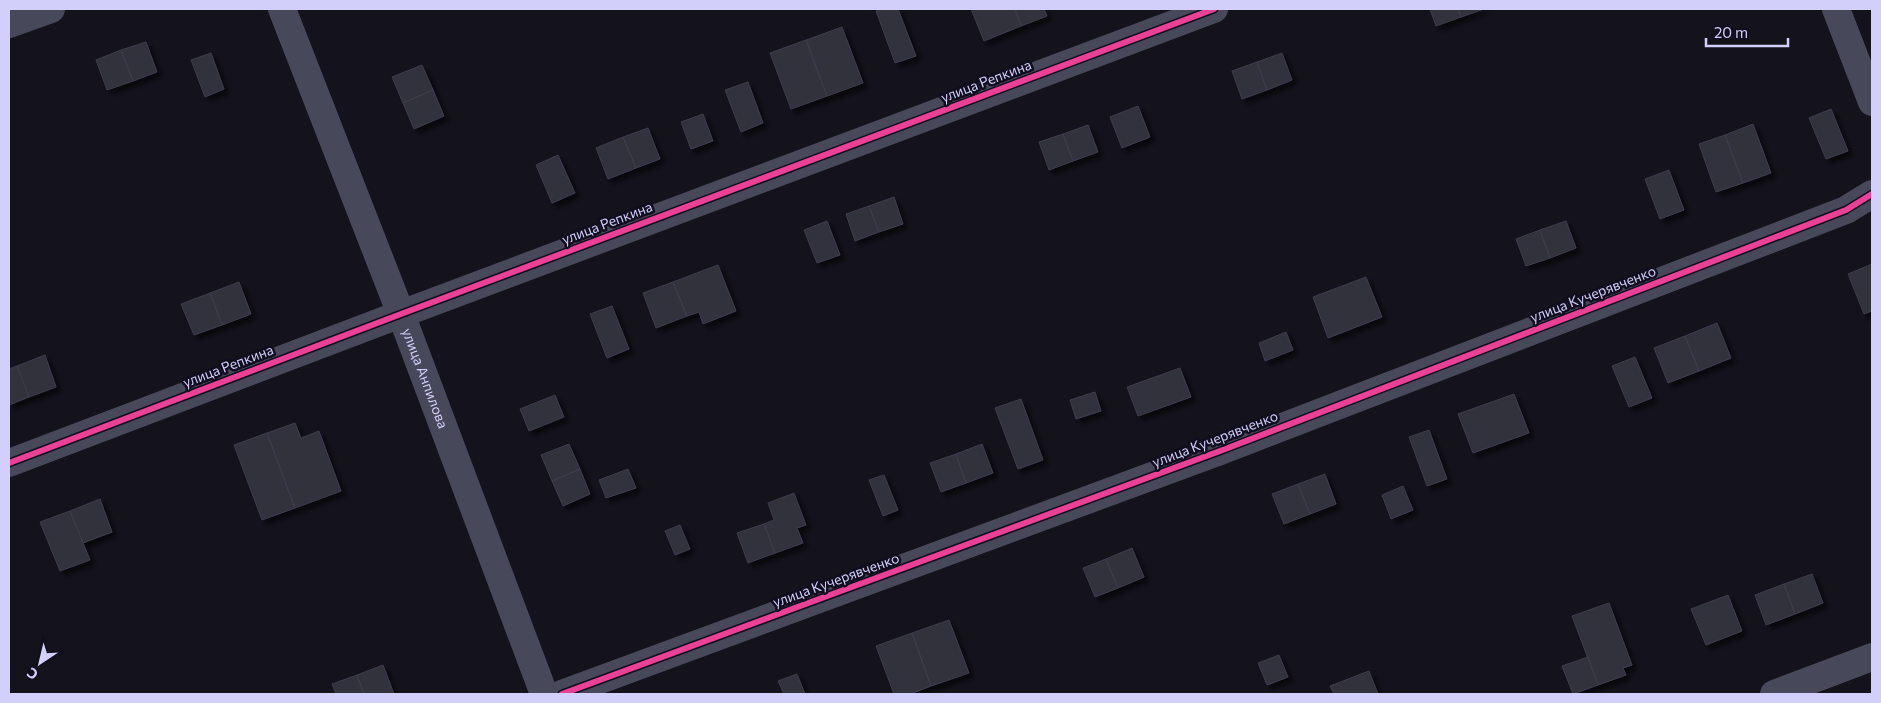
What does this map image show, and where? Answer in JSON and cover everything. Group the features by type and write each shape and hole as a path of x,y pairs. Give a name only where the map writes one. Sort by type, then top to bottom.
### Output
{"street":[{"path":"9,24 51,9"},
{"name":"улица Анпилова","path":"282,9 401,314 544,694"},
{"name":"улица Репкина","path":"9,463 1214,9"},
{"path":"1836,9 1872,102"},
{"name":"улица Кучерявченко","path":"562,694 1220,451 1846,210 1872,194"},
{"path":"1774,694 1872,657"}],"building":[{"path":"898,9 916,56 895,63 876,11"},
{"path":"971,9 1015,9 1021,26 984,41"},
{"path":"1015,9 1044,9 1047,16 1021,26"},
{"path":"1430,9 1458,9 1461,17 1436,26"},
{"path":"1458,9 1484,9 1461,17"},
{"path":"842,27 863,83 827,96 806,40"},
{"path":"806,40 827,96 791,109 770,53"},
{"path":"146,42 157,72 133,81 121,50"},
{"path":"121,50 133,81 107,90 96,60"},
{"path":"211,53 224,89 205,97 191,60"},
{"path":"1282,53 1292,80 1267,90 1257,62"},
{"path":"1257,62 1267,90 1242,99 1232,71"},
{"path":"422,65 433,90 403,103 392,77"},
{"path":"748,82 763,123 741,132 725,90"},
{"path":"433,90 444,116 414,129 403,103"},
{"path":"1138,106 1150,137 1122,148 1110,117"},
{"path":"1831,109 1848,151 1826,159 1809,118"},
{"path":"703,114 713,141 691,149 681,122"},
{"path":"1753,124 1771,173 1743,183 1725,135"},
{"path":"1088,125 1098,152 1073,161 1063,134"},
{"path":"648,128 660,159 636,168 623,137"},
{"path":"1063,134 1073,161 1049,170 1039,142"},
{"path":"1725,135 1743,183 1716,192 1699,144"},
{"path":"623,137 636,168 608,179 596,148"},
{"path":"558,155 575,193 552,203 536,165"},
{"path":"1669,170 1684,210 1660,219 1645,179"},
{"path":"894,197 903,224 879,232 869,206"},
{"path":"869,206 879,232 855,241 846,214"},
{"path":"827,221 840,255 817,263 804,230"},
{"path":"1566,221 1576,248 1550,258 1540,230"},
{"path":"1540,230 1550,258 1526,266 1516,239"},
{"path":"1872,264 1872,311 1864,314 1848,274"},
{"path":"718,265 736,311 703,324 699,312 687,316 673,282"},
{"path":"1366,277 1382,317 1328,338 1313,297"},
{"path":"239,282 251,314 222,325 210,293"},
{"path":"673,282 687,316 656,328 643,293"},
{"path":"210,293 222,325 194,335 181,304"},
{"path":"612,306 629,349 607,358 590,314"},
{"path":"1717,323 1731,358 1699,371 1685,336"},
{"path":"1286,332 1293,350 1265,361 1259,343"},
{"path":"1685,336 1699,371 1668,383 1654,348"},
{"path":"45,355 56,387 29,397 17,366"},
{"path":"1635,357 1652,398 1629,407 1612,366"},
{"path":"17,366 29,397 9,405 9,369"},
{"path":"1180,368 1191,397 1138,416 1127,387"},
{"path":"1095,392 1101,411 1076,419 1070,400"},
{"path":"1514,394 1529,433 1473,453 1458,414"},
{"path":"555,395 564,417 529,431 520,409"},
{"path":"1021,399 1043,460 1018,469 995,408"},
{"path":"295,423 301,438 319,431 341,491 295,508 267,433"},
{"path":"1429,430 1447,479 1427,486 1409,437"},
{"path":"267,433 295,508 262,520 234,445"},
{"path":"569,444 580,469 552,481 541,455"},
{"path":"982,444 993,473 966,483 956,454"},
{"path":"956,454 966,483 941,492 930,463"},
{"path":"580,469 590,494 563,506 552,481"},
{"path":"628,469 636,488 606,498 599,480"},
{"path":"1325,474 1336,504 1310,514 1298,484"},
{"path":"884,475 898,510 883,516 869,480"},
{"path":"1298,484 1310,514 1284,524 1272,494"},
{"path":"1403,486 1413,510 1391,519 1382,495"},
{"path":"794,493 806,525 797,528 803,543 775,553 764,524 774,520 768,503"},
{"path":"100,499 112,532 83,543 70,511"},
{"path":"70,511 90,560 60,571 40,522"},
{"path":"764,524 775,553 748,563 737,533"},
{"path":"680,525 690,549 675,555 665,531"},
{"path":"1132,548 1144,577 1118,588 1106,559"},
{"path":"1106,559 1118,588 1095,597 1083,568"},
{"path":"1812,574 1823,603 1795,614 1784,584"},
{"path":"1784,584 1795,614 1766,625 1755,595"},
{"path":"1728,595 1742,631 1706,645 1691,609"},
{"path":"1609,603 1632,665 1623,668 1626,675 1598,685 1572,616"},
{"path":"949,620 969,673 931,686 912,633"},
{"path":"912,633 931,686 910,694 894,694 876,646"},
{"path":"1279,655 1288,677 1267,685 1258,663"},
{"path":"1588,657 1598,685 1573,694 1562,666"},
{"path":"383,665 394,694 364,694 357,675"},
{"path":"1369,671 1378,694 1334,694 1330,686"},
{"path":"797,674 805,694 784,694 778,681"},
{"path":"357,675 364,694 336,694 332,684"}],"cycle path":[{"path":"9,463 1214,9"},
{"path":"562,694 1220,451 1846,210 1872,194"}]}
